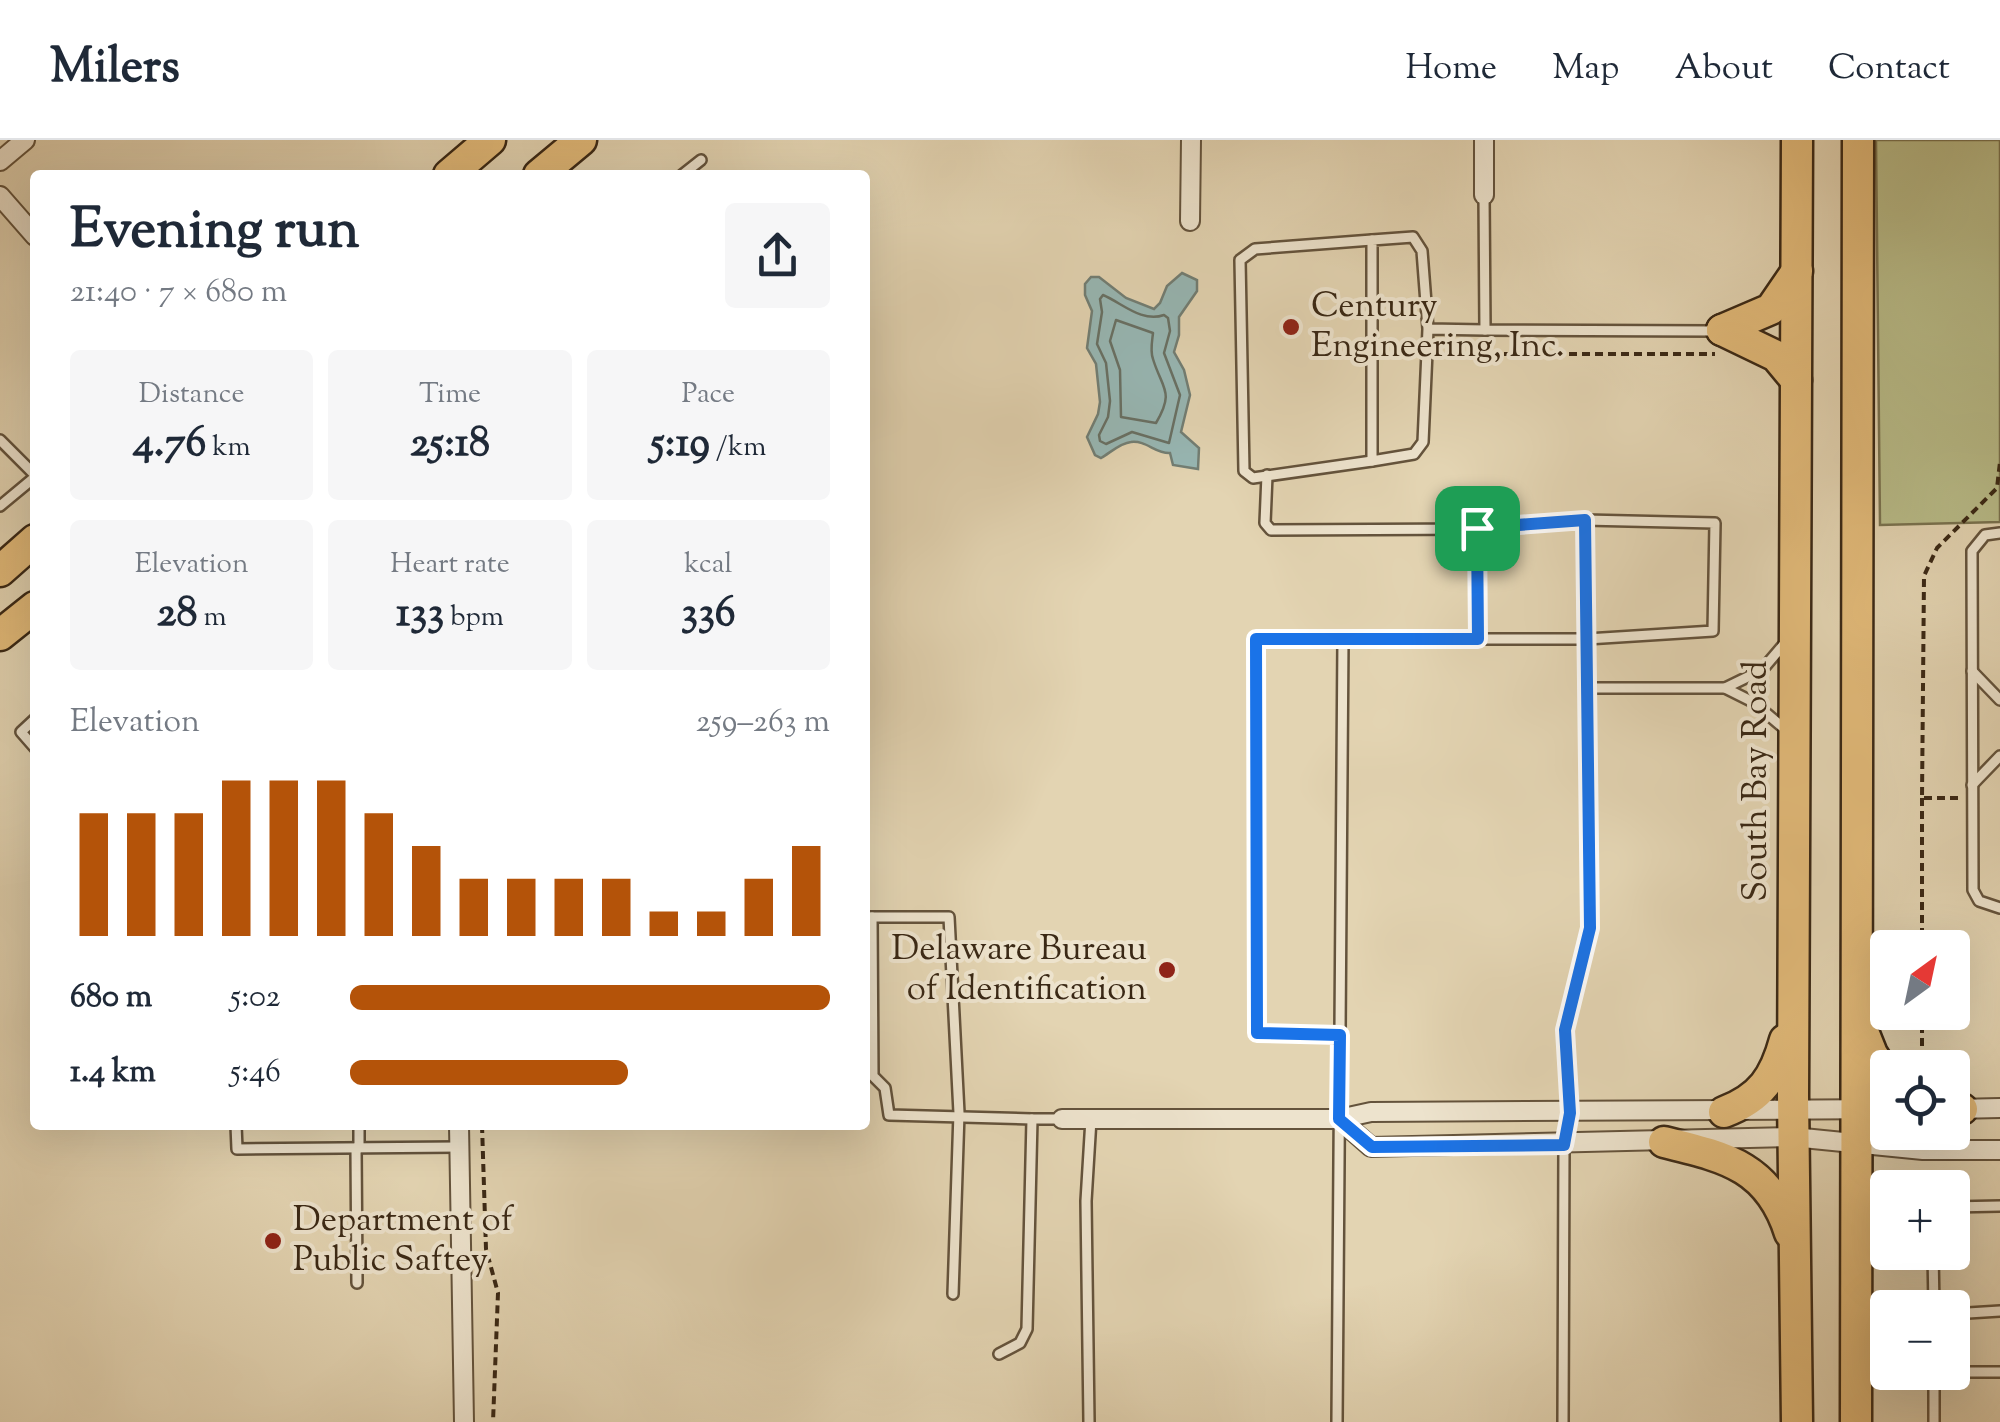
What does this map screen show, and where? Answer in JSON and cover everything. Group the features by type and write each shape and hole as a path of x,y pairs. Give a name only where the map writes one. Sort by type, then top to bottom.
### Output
{"highway":[{"path":"455,170 490,140"},
{"path":"544,170 581,140"},
{"name":"South Bay Road","path":"1796,140 1793,1124 1797,1422"},
{"path":"1856,1422 1858,140"},
{"path":"1720,342 1770,309 1797,270"},
{"path":"1720,342 1776,356 1796,380"},
{"path":"3,562 30,543"},
{"path":"0,635 30,611"},
{"path":"1724,1112 1753,1098 1771,1080 1793,1008"},
{"path":"1856,1008 1871,1050"},
{"path":"1664,1142 1720,1156 1747,1169 1777,1201 1794,1245"}],"street":[{"path":"0,161 25,140"},
{"path":"1190,221 1191,140"},
{"path":"1484,140 1484,195"},
{"path":"0,196 30,230"},
{"path":"1970,1108 2000,1108"},
{"path":"1339,1119 1372,1147 1564,1145 1664,1142 1870,1110"},
{"path":"1062,1120 1339,1119 1371,1112 1724,1112 1793,1124 1856,1143 1923,1150 2000,1150"},
{"path":"459,1130 464,1422"}],"lane":[{"path":"688,170 701,160"},
{"path":"1484,195 1485,330"},
{"path":"1413,237 1422,251 1428,330 1423,442 1414,454 1253,478 1244,471 1240,260 1255,249 1413,237"},
{"path":"1372,240 1372,461"},
{"path":"1428,330 1720,342"},
{"path":"0,440 30,471"},
{"path":"1267,475 1265,523 1271,530 1477,528 1585,520 1715,523 1713,631 1588,639 1256,639 1257,1033 1340,1035"},
{"path":"0,506 30,480"},
{"path":"1563,1422 1564,1145 1570,1113 1565,1030 1590,928 1585,520"},
{"path":"1477,528 1478,639"},
{"path":"2000,533 1985,536 1972,552 1974,890 1979,901 2000,908"},
{"path":"1724,688 1762,670 1795,626"},
{"path":"1337,1422 1343,639"},
{"path":"1972,672 2000,700"},
{"path":"1588,688 1724,688 1754,702 1794,738"},
{"path":"1972,785 2000,756"},
{"path":"870,917 949,917 959,1116 953,1294"},
{"path":"870,981 873,1076 885,1088 889,1115 1062,1120"},
{"path":"998,1354 1020,1344 1028,1329 1032,1119"},
{"path":"1089,1422 1086,1201 1091,1120"},
{"path":"236,1130 237,1149 461,1147"},
{"path":"357,1283 359,1130"},
{"path":"1970,1207 2000,1206"},
{"path":"1970,1313 2000,1311"},
{"path":"1856,1363 1870,1362"},
{"path":"1970,1372 2000,1372"},
{"path":"1934,1390 1934,1422"}],"path":[{"path":"1434,354 1720,342"},
{"path":"1922,930 1920,639 1924,576 1937,548 1998,488 2000,462"},
{"path":"1922,798 1972,799"},
{"path":"482,1130 486,1249 498,1293 493,1422"},
{"path":"484,1284 495,1283"}],"green space":[{"path":"1876,140 2000,140 2000,522 1880,525"}],"water":[{"path":"1182,273 1197,280 1197,291 1179,317 1174,352 1184,370 1190,395 1181,432 1199,448 1198,469 1173,465 1170,453 1136,442 1123,444 1101,458 1095,455 1087,437 1100,402 1096,364 1087,348 1092,311 1085,284 1091,277 1099,277 1126,298 1154,309 1167,286"}],"place":[{"name":"Century Engineering, Inc.","path":"1291,327"},
{"name":"Delaware Bureau of Identification","path":"1167,970"},
{"name":"Department of Public Saftey","path":"273,1241"}],"route":[{"path":"1585,520 1590,928 1565,1030 1570,1113 1564,1145 1372,1147 1339,1119 1340,1035 1257,1033 1256,639 1478,639 1477,528 1585,520"}]}
